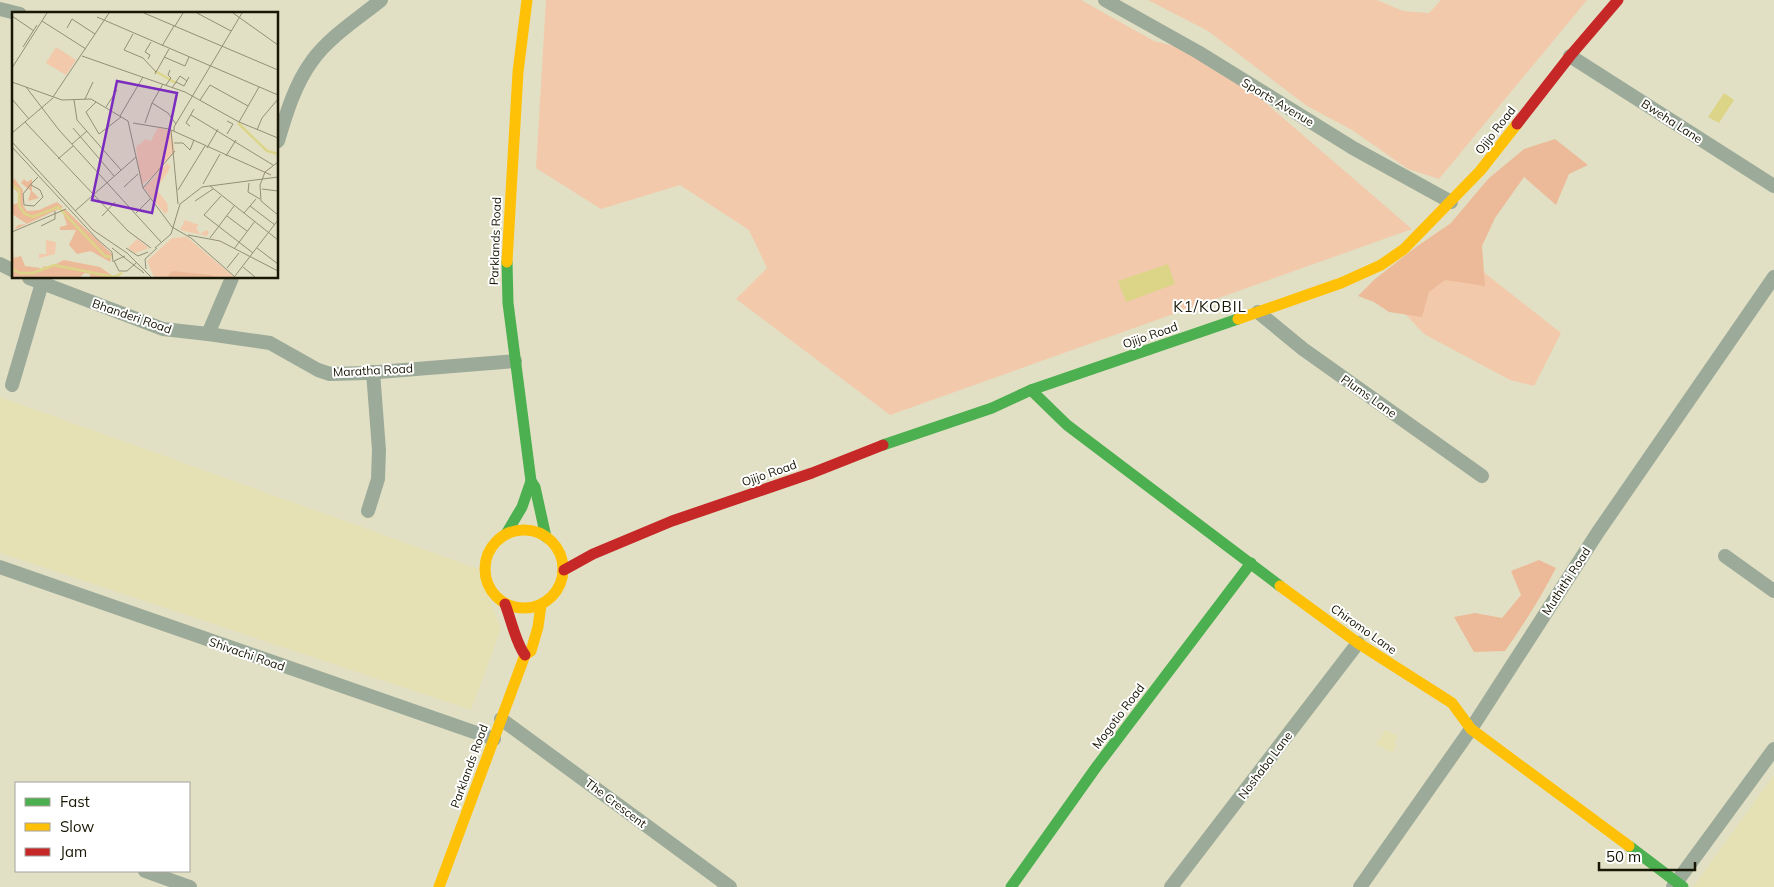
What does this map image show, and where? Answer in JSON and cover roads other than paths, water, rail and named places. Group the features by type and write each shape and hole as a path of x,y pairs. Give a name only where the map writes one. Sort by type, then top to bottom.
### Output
{"main road":[{"name":"Ojijo Road","path":"564,570 593,554 672,521 812,473 908,436 992,408 1031,390 1341,283 1381,266 1404,249 1480,171 1570,56 1618,0"},
{"name":"Parklands Road","path":"525,2 518,72 506,272 515,361 531,481 535,487 551,541"},
{"name":"Chiromo Lane","path":"1031,390 1067,424 1358,643 1452,703 1471,729 1677,885"},
{"name":"Parklands Road","path":"506,534 522,507 531,481"},
{"path":"551,541 561,556 564,570 561,584 553,596 541,605 529,609 517,609 495,597 488,587 485,563 489,551 496,541 506,534 519,530 533,531 551,541 593,554"},
{"name":"Mogotio Road","path":"1011,887 1097,766 1251,563"},
{"path":"505,604 520,650 525,655"},
{"name":"Parklands Road","path":"439,887 525,655 531,651 538,627 541,605"}],"street":[{"path":"279,138 288,110 313,59 381,0"},
{"name":"Sports Avenue","path":"1106,0 1198,52 1353,148 1451,202"},
{"name":"Bweha Lane","path":"1570,56 1774,186"},
{"path":"0,264 12,270"},
{"name":"Muthithi Road","path":"1360,887 1471,729 1598,532 1774,278"},
{"name":"Bhanderi Road","path":"31,279 163,329 208,334"},
{"path":"208,334 232,279"},
{"path":"12,385 42,284"},
{"name":"Plums Lane","path":"1258,312 1303,349 1482,476"},
{"name":"Maratha Road","path":"208,334 270,343 304,363 330,374 366,373 515,361"},
{"path":"368,511 378,479 379,450 373,372"},
{"path":"1725,556 1774,591"},
{"name":"Shivachi Road","path":"0,567 494,739"},
{"name":"Noshaba Lane","path":"1171,887 1358,643"},
{"name":"The Crescent","path":"501,720 730,887"},
{"path":"1677,885 1774,749"},
{"path":"149,872 190,887"}],"district":[{"name":"K1/KOBIL","path":"1210,306"}]}
